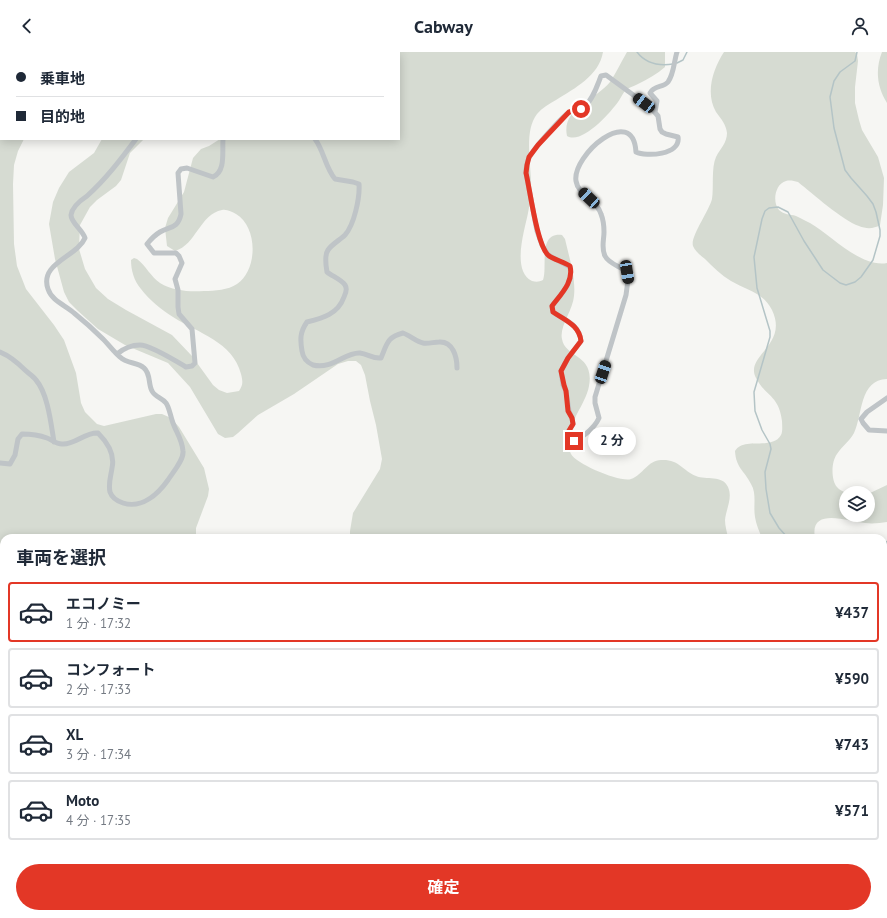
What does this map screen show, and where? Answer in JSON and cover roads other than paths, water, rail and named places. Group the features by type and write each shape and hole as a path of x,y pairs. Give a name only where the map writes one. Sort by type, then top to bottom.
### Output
{"street":[{"path":"655,112 606,75 601,76 593,96 586,106 569,112 538,145 529,157 526,173 542,245 548,255 570,266 572,273 571,279 552,306 553,312 574,325 580,333 581,341 568,358 561,371 566,391 568,411 572,418 573,424 567,434 568,440 570,441 580,438 595,425 599,418 594,403 595,397 626,295 628,280 627,272 611,262 605,256 602,241 604,233 600,211 596,204 577,185 575,179 576,172 585,155 597,144 615,132 628,132 635,144 636,152 645,155 666,153 677,144 678,137 666,134 660,129 658,116 655,112 656,102 650,93 655,88 664,86 669,81 677,52"},
{"path":"0,463 10,464 15,455 18,439 22,434 30,434 60,444 69,444 94,433 98,433 106,440 111,452 113,462 109,477 112,497 118,502 133,505 145,502 162,489 183,453 181,439 172,422 168,406 151,390 148,373 144,368 127,362 117,354 72,310 52,296 46,282 50,270 77,248 84,238 83,232 72,221 71,214 76,206 110,172 135,140"},
{"path":"117,354 122,350 141,344 148,346 186,366 192,366 195,363 192,329 180,314 178,307 178,290 175,280 182,260 176,253 154,253 147,244 154,236 162,231 172,228 180,221 181,214 178,174 181,169 187,168 212,177 217,175 221,170 223,140"},
{"path":"316,140 321,148 330,174 335,178 359,184 360,194 348,231 328,250 326,254 327,272 344,283 346,286 343,302 330,315 307,322 302,330 300,342 305,360 316,366 324,366 360,353 375,358 381,358 387,342 391,337 403,333 424,344 444,342 449,344 453,349 457,368"},
{"path":"0,352 10,356 36,379 49,411 54,442"},
{"path":"887,398 867,412 861,419 869,430 887,431"}],"waterway":[{"path":"637,52 649,62 663,65 673,64"},
{"path":"677,63 683,60 687,52"},
{"path":"784,534 770,513 765,472 771,449 755,411 754,392 770,337 770,331 757,288 754,257 765,211 769,208 778,207 788,212 804,241 823,270 840,283 846,285 855,282 861,277 873,260 880,236 876,212 873,204 845,170 834,128 830,97 834,81 840,72 855,61 857,52"}]}
